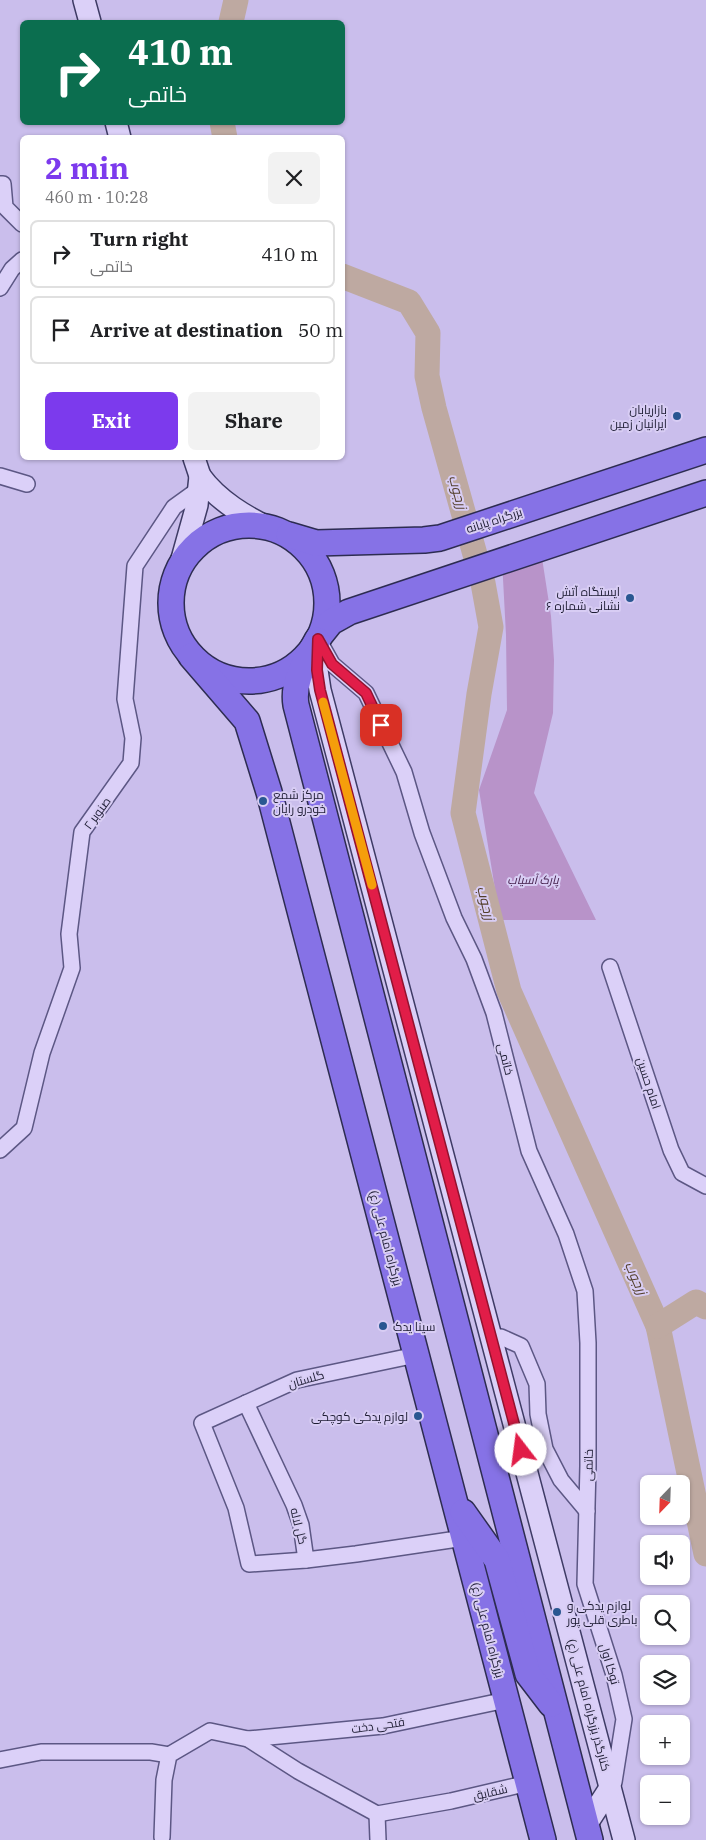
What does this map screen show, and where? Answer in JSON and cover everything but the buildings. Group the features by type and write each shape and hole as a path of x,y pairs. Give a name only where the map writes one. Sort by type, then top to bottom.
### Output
{"highway":[{"name":"بزرگراه پایانه","path":"274,530 316,543 443,538 706,450"},
{"path":"520,1607 462,1344 296,705 295,692 298,676 318,639 324,623 326,609 322,577 313,560 304,549 290,538 274,530 248,526 236,527 219,532 197,545 180,566 172,590 171,612 179,637 191,656 208,670 225,678 244,681 262,680 276,676 296,665 306,656 318,639 331,622 341,615 706,493"},
{"name":"بزرگراه امام علی (ع)","path":"191,656 245,717 252,732 543,1840"},
{"path":"454,1500 497,1560 520,1607 557,1712 588,1832"},
{"path":"484,1616 520,1607"}],"main road":[{"path":"84,0 89,20"},
{"path":"197,471 207,485 230,505 250,519 274,530"},
{"path":"180,566 192,528 197,471"},
{"name":"کنارگذر بزرگراه امام علی (ع)","path":"318,639 317,670 320,690 624,1840"},
{"path":"462,1344 491,1337"},
{"path":"588,1832 610,1788"}],"street":[{"path":"0,184 3,184 5,207 20,222"},
{"path":"0,288 12,268 20,262"},
{"name":"صنوبر ۲","path":"0,1150 24,1128 42,1053 72,968 69,934 82,832 132,763 134,738 125,699 135,566 197,471"},
{"path":"0,476 27,484"},
{"name":"خاتمی","path":"318,639 332,664 366,693 404,772 422,833 454,918 474,959 494,1013 530,1151 566,1234 585,1291 588,1343 587,1511"},
{"name":"امام حسین","path":"610,966 671,1150 682,1173 706,1186"},
{"path":"491,1337 501,1338 521,1346 536,1384 538,1414 545,1449 561,1480 587,1511"},
{"name":"گلستان","path":"306,1560 249,1564 236,1508 202,1423 296,1380 416,1355"},
{"name":"گل لاله","path":"246,1403 294,1505 301,1526 306,1560 464,1538"},
{"name":"توکا اول","path":"587,1511 585,1584 614,1676 624,1719 614,1782 610,1788"},
{"name":"فتحی دخت","path":"248,1739 383,1726 506,1700"},
{"path":"0,1760 42,1752 151,1752 169,1755 210,1731 248,1739 298,1771 377,1814 378,1840"},
{"path":"162,1837 164,1780 169,1755"},
{"name":"شقایق","path":"377,1814 451,1801 528,1783"}],"green space":[{"name":"پارک آسیاب","path":"542,558 551,616 554,660 553,713 534,793 596,920 500,920 479,790 507,710 502,560"}],"waterway":[{"name":"زرجوب","path":"231,20 236,0"},
{"name":"زرجوب","path":"223,125 224,135"},
{"name":"زرجوب","path":"345,277 409,302 428,333 427,376 434,408 483,583 491,627 479,694 463,813 509,991 658,1326 706,1554"},
{"path":"658,1326 696,1302 706,1307"}],"slow traffic":[{"path":"323,702 372,885"}],"place":[{"name":"بازاریابان ایرانیان زمین","path":"677,416"},
{"name":"ایستگاه آتش نشانی شماره ۶","path":"630,598"},
{"name":"مرکز شمع خودرو رایان","path":"263,801"},
{"name":"سینا یدک","path":"383,1326"},
{"name":"لوازم یدکی کوچکی","path":"418,1416"},
{"name":"لوازم یدکی و باطری قلی پور","path":"557,1612"}],"route":[{"path":"381,725 366,693 332,664 318,639 316,653 320,690 521,1450"}]}
